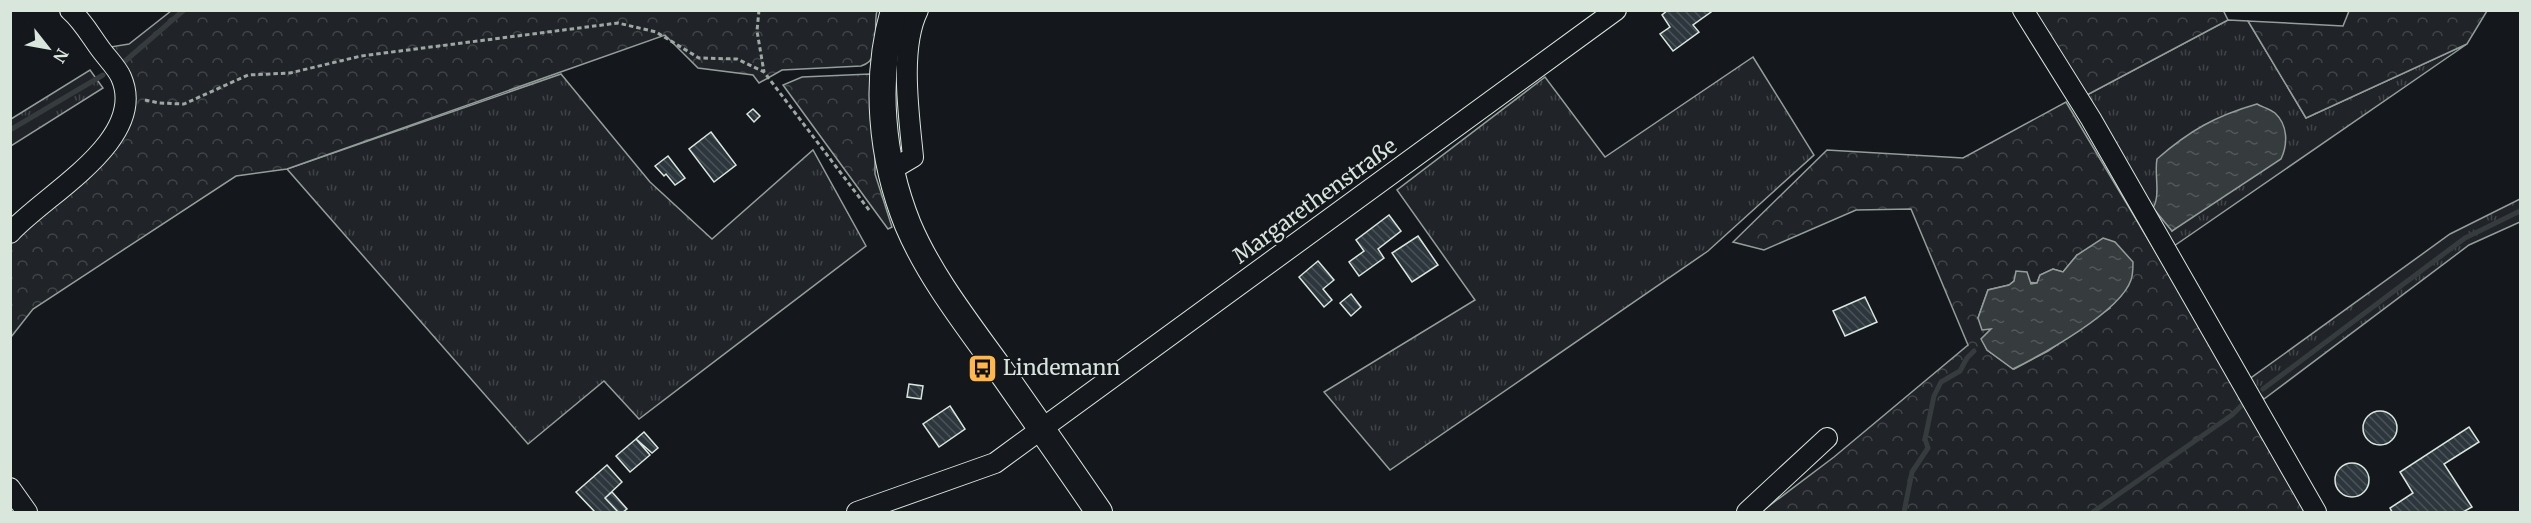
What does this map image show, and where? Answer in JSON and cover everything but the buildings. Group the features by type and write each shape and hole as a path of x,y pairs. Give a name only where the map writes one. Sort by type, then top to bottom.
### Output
{"main road":[{"path":"894,10 885,55 882,103 891,170 909,226 929,264 1100,513"}],"street":[{"path":"10,233 73,179 108,144 118,130 124,112 125,96 121,76 70,10"},
{"path":"891,170 913,157 908,108 907,57 918,10"},
{"name":"Margarethenstraße","path":"857,513 995,463 1616,10"},
{"path":"2023,10 2091,119 2316,513"},
{"path":"1747,513 1827,438"},
{"path":"10,488 27,513"}],"path":[{"path":"759,10 757,31 764,72"},
{"path":"125,96 159,104 184,104 248,75 290,73 361,56 618,23 656,32 699,58 737,59 764,72 869,210"}],"green space":[{"path":"2223,10 2228,20 2085,96 2031,11"},
{"path":"2349,10 2487,11 2467,44 2306,118 2248,21 2343,26"},
{"path":"171,11 877,11 873,57 861,66 782,70 759,83 753,75 698,68 665,35 287,169 236,176 33,309 11,337 11,242 126,123 110,47 129,44"},
{"path":"2228,20 2248,21 2306,118 2467,44 2174,246 2085,96","holes":["2157,192 2185,221 2172,231 2158,200"]},
{"path":"1753,57 1814,155 1708,251 1390,470 1324,392 1475,300 1397,190 1545,77 1605,157"},
{"path":"90,70 103,88 11,146 11,119"},
{"path":"561,74 650,182 712,239 813,150 866,246 639,419 604,381 528,444 287,169"},
{"path":"870,74 875,81 875,174 892,227 888,229 783,85 802,77"},
{"path":"2066,102 2311,512 1761,512 1834,457 1968,345 1911,209 1856,210 1764,250 1733,242 1827,150 1963,158","holes":["2077,255 2110,308 2048,351 2014,369 1987,350 1982,339 1991,329 1978,318 1988,290 2009,285 2014,281 2037,283 2040,275 2053,269 2063,272"]},
{"path":"2520,199 2520,222 2469,245 2264,399 2248,380 2450,234"}],"water":[{"path":"2257,104 2275,113 2282,123 2286,141 2281,159 2172,231 2153,208 2157,197 2157,159 2180,140 2203,126"},
{"path":"2103,238 2115,242 2133,262 2131,280 2112,305 2079,331 2013,369 1987,350 1981,339 1991,329 1982,330 1978,318 1988,290 2009,285 2014,281 2016,271 2027,272 2031,284 2037,283 2040,275 2053,269 2063,272 2077,255"}],"waterway":[{"path":"124,62 184,10"},
{"path":"10,130 103,75"},
{"path":"2263,389 2465,238 2520,211"},
{"path":"1904,512 1912,472 1928,448 1925,439 1934,396 1941,382 1960,371 1974,351"},
{"path":"2093,512 2232,415 2241,406"}],"place":[{"name":"Lindemann","path":"982,368"}]}
